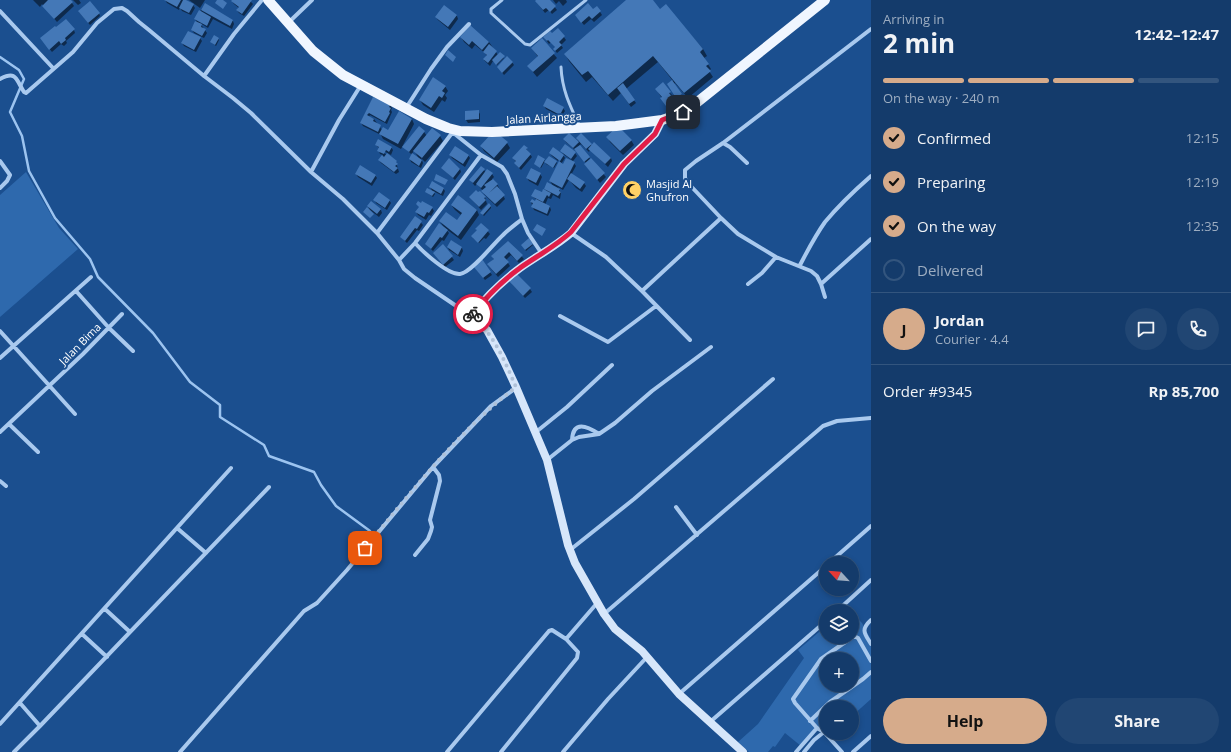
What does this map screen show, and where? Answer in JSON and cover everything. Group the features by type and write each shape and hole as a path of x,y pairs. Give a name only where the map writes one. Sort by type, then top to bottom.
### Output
{"main road":[{"name":"Jalan Airlangga","path":"268,0 313,51 343,75 450,130 492,132 527,129 581,128 662,120 683,112 825,0"}],"street":[{"path":"204,76 238,28 262,0"},
{"path":"288,23 312,0"},
{"path":"0,79 9,75 13,76 17,79 26,93 73,52 97,23 114,9 122,8 251,113 311,172 343,198 376,233 399,260 404,269 414,278 471,316 487,330 516,387 547,460 570,550 575,563 598,601 604,614 615,629 647,657 679,694 743,752"},
{"path":"0,11 53,68"},
{"path":"406,108 447,47 468,24"},
{"path":"825,297 821,284 814,273 808,268 776,257 738,234 688,182 684,174 688,166 723,143 871,29"},
{"path":"311,172 339,120 361,85"},
{"path":"471,316 483,301 519,269 571,232 624,164 655,134 662,120"},
{"path":"376,233 450,130 481,155 502,168 507,174 528,233 542,254"},
{"path":"723,143 730,147 746,163"},
{"path":"399,260 415,243 481,155"},
{"path":"0,161 10,175 7,181 0,188"},
{"path":"800,265 825,222 851,194 871,176"},
{"path":"642,291 721,218"},
{"path":"415,243 429,258 454,273 459,274 471,268 504,234 522,219"},
{"path":"571,232 606,257 690,340"},
{"path":"821,284 871,239"},
{"path":"748,284 762,273 776,257"},
{"path":"0,358 91,277"},
{"path":"76,290 109,328 133,351"},
{"path":"560,316 608,342 656,306"},
{"name":"Jalan Bima","path":"0,432 50,386 122,314"},
{"path":"0,331 75,414"},
{"path":"547,460 572,440 579,437 599,434 615,423 652,391 712,347"},
{"path":"536,432 567,407 612,365"},
{"path":"570,550 634,499 773,379"},
{"path":"180,752 304,611 318,603 433,467 491,406 516,387"},
{"path":"604,614 823,426 838,421 871,418"},
{"path":"9,424 38,452"},
{"path":"572,440 574,430 579,426 587,427 599,434"},
{"path":"415,555 432,532 430,520 440,481 439,475 433,467"},
{"path":"0,724 231,468"},
{"path":"0,481 6,486"},
{"path":"14,752 269,487"},
{"path":"676,507 697,535"},
{"path":"837,556 871,526"},
{"path":"177,528 206,552"},
{"path":"679,694 819,572"},
{"path":"845,604 871,580"},
{"path":"566,639 598,601"},
{"path":"105,609 130,632"},
{"path":"871,620 865,626 864,630 871,644"},
{"path":"709,722 819,627"},
{"path":"447,752 552,630 566,639 578,652 578,656 501,752"},
{"path":"82,634 107,657"},
{"path":"796,752 817,728 793,699 820,660 854,636 858,638 871,661"},
{"path":"563,752 608,699 647,657"},
{"path":"810,721 830,702 863,680 871,672"},
{"path":"20,703 40,726"},
{"path":"853,752 871,736"},
{"path":"804,752 819,737"},
{"path":"831,740 842,752"}],"lane":[{"path":"502,0 491,9 491,13 525,44 530,45 586,0"},
{"path":"561,67 564,90 581,128"}],"shaded area":[{"path":"26,172 59,228 78,249 0,317 0,195"},
{"path":"859,620 871,640 871,699 859,710 859,700 819,700 819,730 812,732 801,746 785,733 775,747 773,746 768,752 749,752 738,742 758,724 804,658 798,650 819,632 819,644 859,644"}],"building":[{"path":"48,0 71,0 73,2 54,19 42,6"},
{"path":"164,0 181,0 177,7"},
{"path":"183,0 194,4 189,13 179,8"},
{"path":"217,0 223,0 227,3 223,9 215,3"},
{"path":"252,0 242,14 236,10 239,7 231,1"},
{"path":"550,0 556,6 550,12 546,8 543,10 535,1"},
{"path":"626,0 653,0 660,9 666,4 703,49 700,52 709,64 706,66 711,71 684,93 653,56 608,95 588,71 582,75 564,54"},
{"path":"90,1 100,13 88,23 78,11"},
{"path":"205,3 233,20 230,26 201,10"},
{"path":"588,3 593,9 597,6 601,11 592,19 589,16 581,23 575,15"},
{"path":"444,5 457,15 448,27 435,17"},
{"path":"199,10 211,17 207,26 194,19"},
{"path":"66,19 75,29 65,38 66,40 61,44 59,41 49,50 40,38"},
{"path":"195,21 202,24 201,27 206,29 202,36 191,30"},
{"path":"470,25 489,42 482,50 472,41 469,45 460,37"},
{"path":"558,28 565,36 559,42 562,45 555,51 553,49 555,47 543,37 550,31 552,33"},
{"path":"188,31 201,37 194,50 181,43"},
{"path":"214,35 219,38 215,45 210,42"},
{"path":"542,38 555,53 533,72 527,66 538,56 531,48"},
{"path":"489,44 497,51 488,63 483,59 487,55 483,52"},
{"path":"448,50 456,57 453,62 445,55"},
{"path":"500,52 505,56 496,65 492,60"},
{"path":"507,56 513,62 502,73 497,67"},
{"path":"433,77 446,86 442,91 445,93 442,98 439,96 431,108 419,100"},
{"path":"672,80 682,94 676,98 667,84"},
{"path":"663,82 671,92 669,93 674,99 666,106 660,98 662,97 655,89"},
{"path":"623,83 635,100 629,104 617,88"},
{"path":"373,97 391,104 389,107 391,108 390,113 385,122 369,113 367,115 374,119 373,121 381,125 378,132 360,123"},
{"path":"547,98 564,107 560,115 543,106"},
{"path":"479,110 479,119 465,120 465,111"},
{"path":"399,111 412,119 398,144 379,134 383,127 388,130"},
{"path":"419,126 425,131 409,152 402,147"},
{"path":"618,126 632,140 620,151 606,137"},
{"path":"432,128 441,135 422,158 413,151"},
{"path":"497,133 508,142 494,158 480,146 491,134"},
{"path":"569,133 579,142 573,148 563,139"},
{"path":"581,133 592,144 586,149 576,138"},
{"path":"378,139 392,147 389,152 386,150 384,154 377,151 379,147 375,145"},
{"path":"594,142 611,158 605,164 588,149"},
{"path":"565,144 576,152 571,159 560,151"},
{"path":"524,145 528,148 526,149 531,154 519,168 514,163 516,161 512,158"},
{"path":"580,145 590,157 584,162 574,149"},
{"path":"455,146 469,155 463,164 449,155"},
{"path":"553,147 564,155 560,161 549,153"},
{"path":"387,153 397,161 396,162 398,164 395,166 398,168 394,172 378,160 382,155 384,157"},
{"path":"412,153 422,160 419,166 409,159"},
{"path":"538,155 545,159 540,168 534,164"},
{"path":"549,156 557,161 553,168 544,162"},
{"path":"449,158 460,169 453,178 441,168"},
{"path":"566,158 575,162 562,188 549,181 559,161 563,164"},
{"path":"591,158 605,173 597,180 584,164"},
{"path":"360,165 376,175 371,183 355,174"},
{"path":"481,166 485,169 473,183 469,180"},
{"path":"531,168 541,173 536,183 526,178"},
{"path":"487,169 493,173 481,188 476,184"},
{"path":"571,173 585,182 580,189 567,179"},
{"path":"436,174 448,180 445,185 434,180"},
{"path":"493,179 498,184 489,193 497,186 505,195 495,204 481,191 486,187 484,185"},
{"path":"432,181 444,188 441,194 429,187"},
{"path":"547,182 560,189 559,191 561,192 558,196 544,189"},
{"path":"427,188 435,192 432,196 425,192"},
{"path":"535,189 542,192 543,189 551,193 549,197 547,195 543,202 531,196"},
{"path":"476,190 478,192 480,191 486,197 484,198 486,200 479,207 469,197"},
{"path":"379,192 390,200 385,208 373,200"},
{"path":"458,195 477,210 458,236 439,221 446,212 457,220 462,213 451,205"},
{"path":"532,199 535,201 536,199 550,206 547,214 531,207 533,203 530,202"},
{"path":"371,201 381,209 377,214 367,206"},
{"path":"418,201 421,203 422,201 433,207 424,217 415,212 419,207 416,204"},
{"path":"489,203 491,206 483,215 480,213"},
{"path":"367,207 374,214 370,218 363,212"},
{"path":"415,216 422,221 417,229 415,228 405,241 400,237"},
{"path":"439,223 448,230 442,238 440,237 431,249 425,244"},
{"path":"481,223 489,230 478,243 471,236"},
{"path":"537,224 546,229 542,236 533,230"},
{"path":"529,238 533,244 525,250 521,245"},
{"path":"451,240 462,247 458,255 447,247"},
{"path":"508,241 523,255 517,261 509,252 504,257 509,262 496,274 487,264 494,259 491,256"},
{"path":"443,244 453,256 443,265 433,253"},
{"path":"482,259 491,272 483,278 473,266"},
{"path":"517,274 531,288 523,296 509,281"}],"waterway":[{"path":"0,57 19,70 24,79 10,112 22,136 29,171 55,218 90,259 98,277 153,333 190,382 220,405 220,417 264,445 269,456 314,472 336,506 370,531"}],"way so far":[{"path":"365,548 433,467 491,406 516,387 487,330 471,316 473,314"}],"place":[{"name":"Masjid Al Ghufron","path":"632,190"}],"route":[{"path":"473,314 488,296 519,269 564,239 584,218 624,164 655,134 662,120 683,112"}]}
